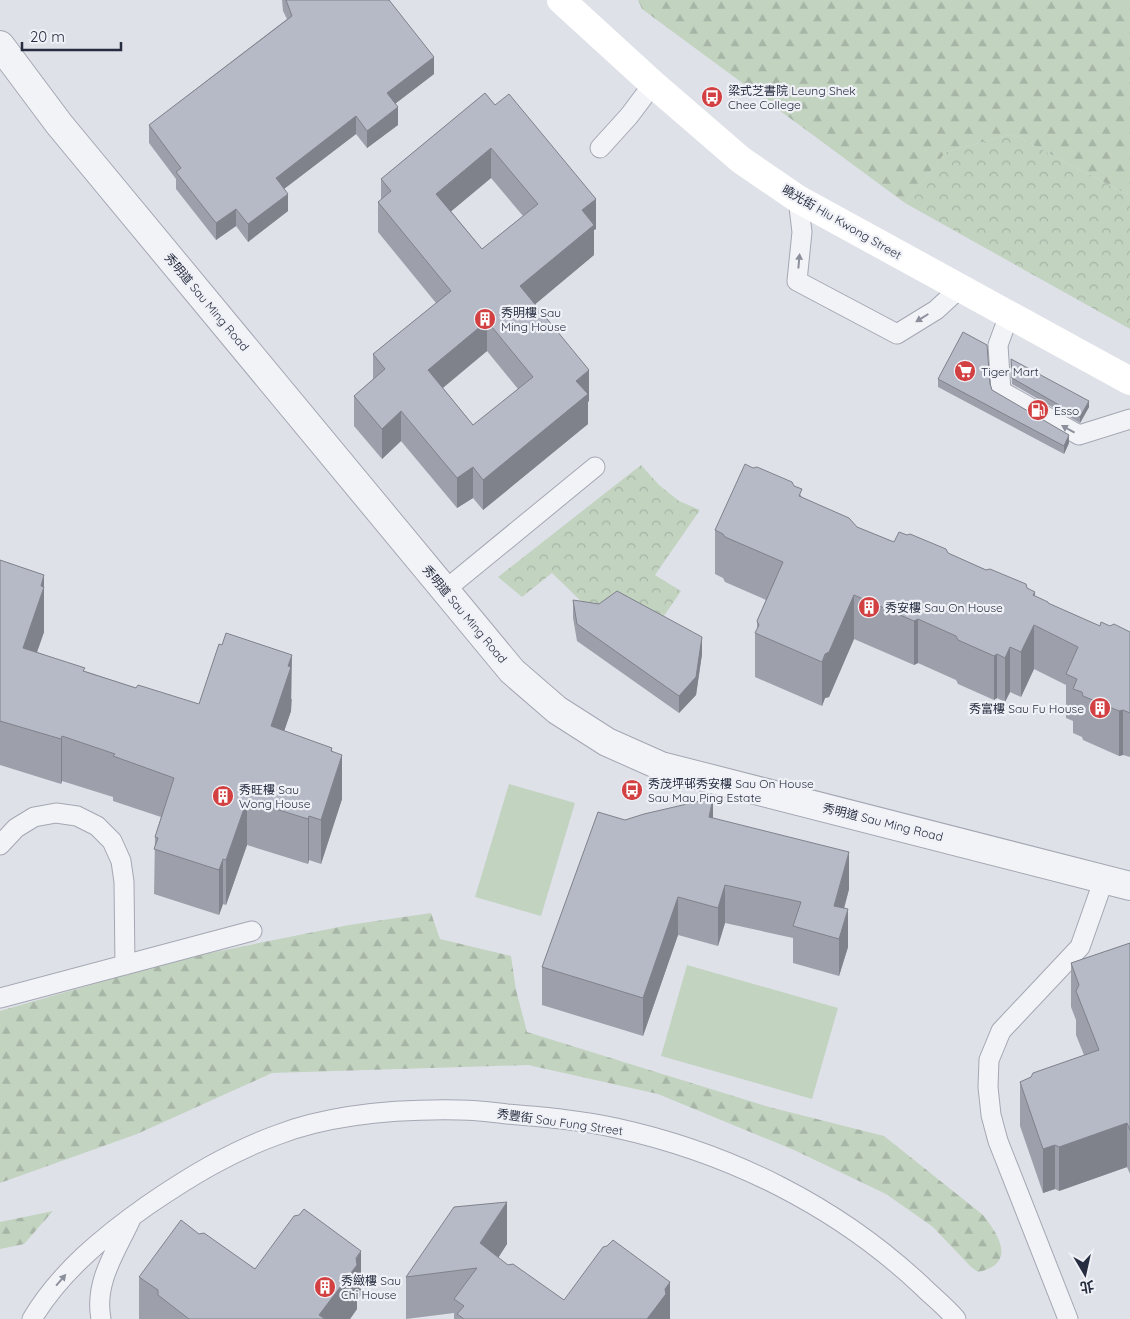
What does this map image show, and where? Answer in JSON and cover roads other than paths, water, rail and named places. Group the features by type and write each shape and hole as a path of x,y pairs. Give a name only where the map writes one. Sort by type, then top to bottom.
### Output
{"main road":[{"name":"曉光街 Hiu Kwong Street","path":"561,0 652,84 740,160 798,199 1130,381"}],"street":[{"name":"秀明道 Sau Ming Road","path":"0,45 59,124 512,671 557,710 607,742 661,766 1117,883"}],"lane":[{"path":"600,148 629,116 652,84"},
{"path":"798,199 802,232 797,281 897,334 936,310 960,288"},
{"path":"1009,315 998,345 1001,391 1079,435 1130,419"},
{"path":"446,590 595,468"},
{"path":"0,846 16,828 34,817 56,813 77,816 97,826 112,841 121,861 124,882 125,965"},
{"path":"1068,1319 998,1141 990,1115 989,1060 1001,1031 1080,947 1117,883"},
{"path":"0,998 252,931"},
{"name":"秀豐街 Sau Fung Street","path":"32,1319 59,1281 71,1268 133,1216 171,1189 222,1158 279,1134 338,1118 398,1112 460,1110 537,1117 615,1128 691,1148 764,1178 832,1216 896,1262 956,1319"},
{"name":"秀豐街 Sau Fung Street","path":"101,1319 99,1308 103,1277 133,1216"}],"place":[{"name":"梁式芝書院 Leung Shek Chee College","path":"712,97"},
{"name":"秀明樓 Sau Ming House","path":"485,319"},
{"name":"Tiger Mart","path":"965,371"},
{"name":"Esso","path":"1038,410"},
{"name":"秀安樓 Sau On House","path":"869,607"},
{"name":"秀富樓 Sau Fu House","path":"1100,708"},
{"name":"秀茂坪邨秀安樓 Sau On House Sau Mau Ping Estate","path":"632,790"},
{"name":"秀旺樓 Sau Wong House","path":"223,796"},
{"name":"秀緻樓 Sau Chi House","path":"325,1287"}]}
